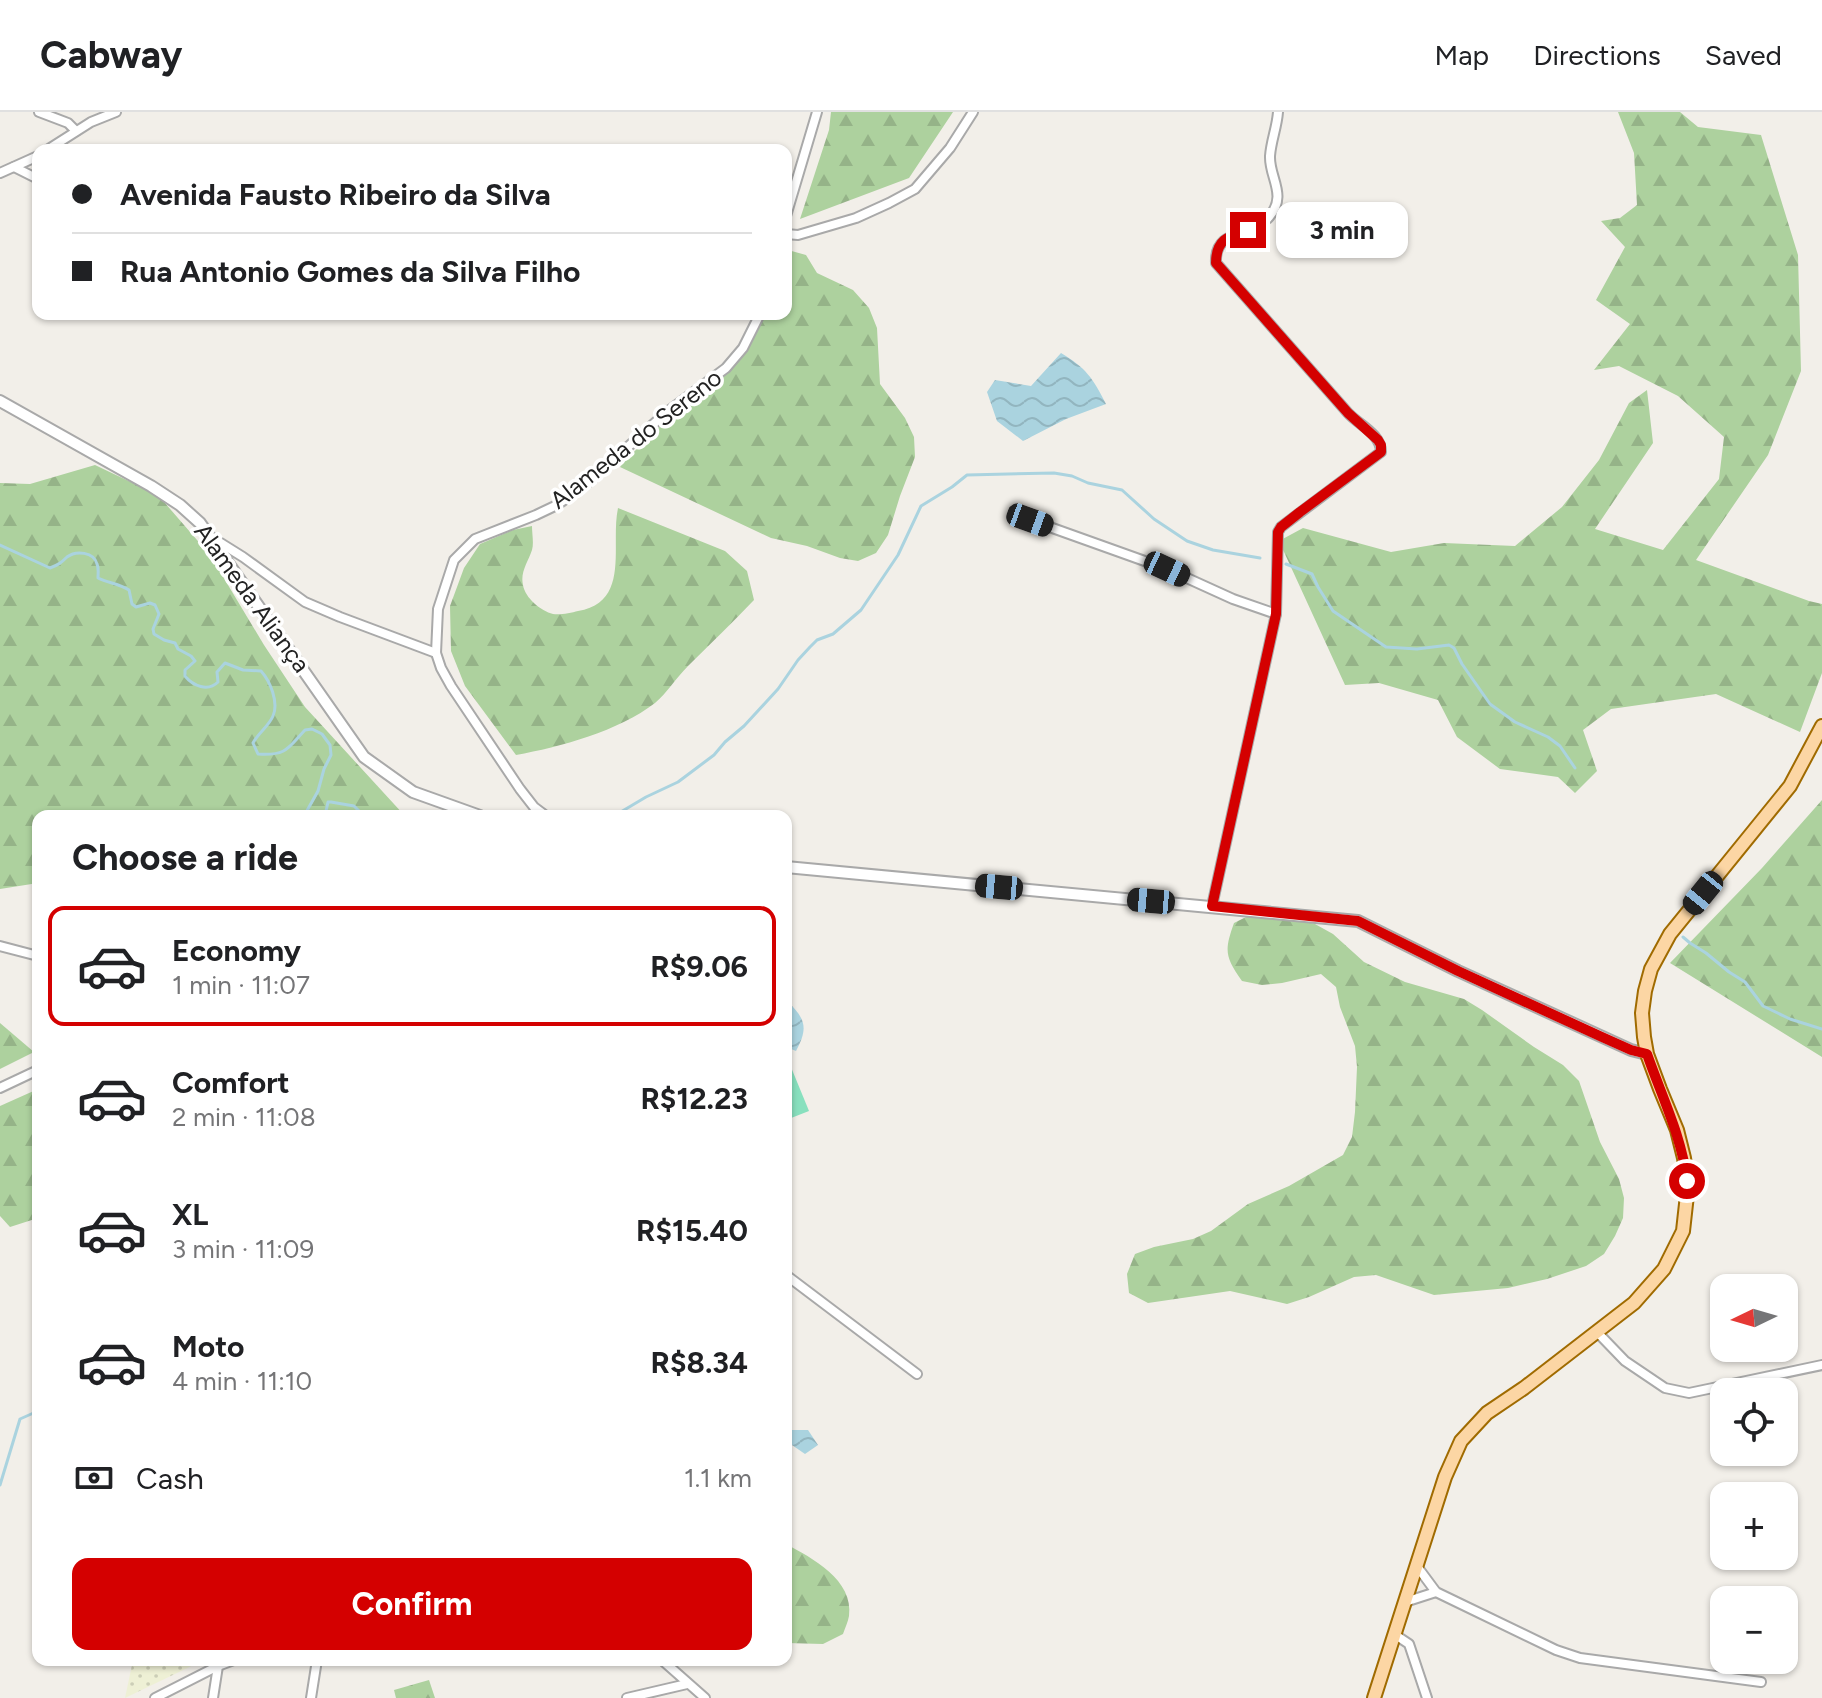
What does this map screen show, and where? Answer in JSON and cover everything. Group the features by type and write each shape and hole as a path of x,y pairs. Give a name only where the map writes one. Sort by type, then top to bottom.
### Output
{"main road":[{"path":"1374,1698 1445,1477 1461,1441 1487,1413 1634,1303 1664,1269 1683,1231 1688,1186 1684,1158 1677,1130 1647,1054 1642,1013 1651,969 1670,934 1790,786 1822,726"}],"street":[{"path":"39,112 68,123 76,131"},
{"path":"56,144 91,122 116,112"},
{"path":"792,196 817,112"},
{"path":"792,234 856,218 915,189 950,148 973,112"},
{"path":"1212,906 1276,614 1277,537 1281,527 1381,452 1378,440 1348,413 1216,263 1217,249 1222,242 1266,220 1275,208 1278,188 1270,156 1278,112"},
{"path":"0,173 32,159"},
{"path":"14,167 32,176"},
{"name":"Alameda do Sereno","path":"538,810 520,789 451,686 436,653 438,609 454,560 475,539 557,505 585,485 667,412 726,368 743,348 757,320"},
{"name":"Alameda Aliança","path":"0,401 151,486 191,514 364,757 413,792 463,810"},
{"path":"1030,520 1167,569 1233,599 1276,614"},
{"path":"210,537 305,602 436,653"},
{"path":"792,868 1358,921 1587,1031 1647,1054"},
{"path":"0,946 32,954"},
{"path":"0,1088 32,1073"},
{"path":"792,1280 917,1374"},
{"path":"1597,1332 1625,1361 1665,1388 1689,1393 1822,1365"},
{"path":"1416,1565 1436,1592 1556,1650 1580,1658 1761,1682"},
{"path":"1405,1602 1436,1592"},
{"path":"1394,1634 1409,1644 1427,1698"},
{"path":"155,1698 218,1666"},
{"path":"213,1698 218,1666"},
{"path":"311,1698 316,1666"},
{"path":"668,1666 705,1698"},
{"path":"627,1698 687,1684"}],"green space":[{"path":"831,112 953,112 909,178 800,219 829,130"},
{"path":"1618,112 1680,112 1698,127 1761,135 1798,255 1801,371 1768,455 1696,560 1822,604 1822,673 1800,732 1716,694 1611,709 1583,730 1597,771 1575,793 1558,777 1500,769 1457,737 1438,700 1379,683 1345,685 1279,541 1303,528 1391,552 1444,543 1515,546 1562,507 1599,460 1629,403 1647,390 1653,443 1595,529 1663,550 1719,479 1724,437 1678,396 1619,366 1594,370 1630,324 1596,300 1625,247 1601,221 1620,218 1637,205 1634,153"},
{"path":"792,251 806,255 817,273 853,290 869,308 877,328 880,384 905,418 914,437 915,457 888,535 876,553 858,561 771,538 620,467 739,357 761,320 792,320"},
{"path":"95,465 158,495 210,555 305,707 399,810 32,810 32,884 0,889 0,483 30,484"},
{"path":"618,508 725,551 747,571 754,600 655,703 640,713 607,730 516,755 465,686 451,651 450,606 464,568 480,544 513,530 532,526 533,547 522,580 530,599 553,614 595,606 612,584"},
{"path":"1822,800 1822,1057 1670,963 1762,868"},
{"path":"1252,914 1315,924 1333,934 1364,962 1405,982 1464,999 1563,1065 1579,1081 1624,1198 1623,1218 1604,1254 1586,1266 1547,1279 1508,1288 1434,1295 1376,1275 1354,1277 1287,1304 1230,1291 1148,1303 1129,1293 1127,1274 1135,1254 1193,1239 1211,1231 1248,1204 1289,1186 1343,1155 1352,1137 1357,1067 1355,1046 1336,987 1321,974 1262,985 1242,981 1229,959 1229,940 1234,923"},
{"path":"0,1023 32,1053 0,1069"},
{"path":"792,1070 809,1111 792,1118"},
{"path":"32,1092 32,1220 10,1227 0,1216 0,1106"},
{"path":"792,1547 829,1572 838,1581 849,1603 849,1616 843,1634 823,1644 792,1643"},
{"path":"132,1666 192,1666 125,1698"},
{"path":"429,1680 435,1698 396,1698 394,1690"}],"water":[{"path":"1061,353 1088,374 1106,404 1066,419 1023,441 997,421 987,392 995,380 1031,386"},
{"path":"792,1007 801,1018 804,1029 796,1051 792,1049"},
{"path":"792,1430 808,1430 818,1445 805,1454 792,1445"}],"waterway":[{"path":"624,810 678,782 714,755 744,726 817,640 833,634 861,610 898,555 921,506 967,475 1054,473 1122,490 1154,519 1187,541 1213,550 1260,558"},
{"path":"0,545 50,568 75,553 92,557 98,566 98,578 129,590 132,604 136,607 150,603 155,605 159,614 154,634 175,643 178,649 191,656 195,661 185,670 185,676 196,685 210,687 218,682 217,672 225,663 243,670 261,671 268,680 275,710 253,743 258,754 281,752 305,730 312,729 322,734 330,745 331,755 307,810"},
{"path":"1286,564 1312,574 1333,611 1386,647 1417,649 1449,645 1454,648 1490,704 1515,722 1560,746 1575,768"},
{"path":"326,810 328,802 354,806 358,810"},
{"path":"1683,937 1745,982 1763,1006 1822,1029"},
{"path":"0,1485 20,1419 32,1414"}],"route":[{"path":"1248,230 1222,242 1217,249 1216,263 1357,423 1372,433 1381,445 1381,452 1278,532 1276,614 1212,906 1358,921 1458,971 1631,1050 1647,1054 1677,1130 1687,1181"}]}
